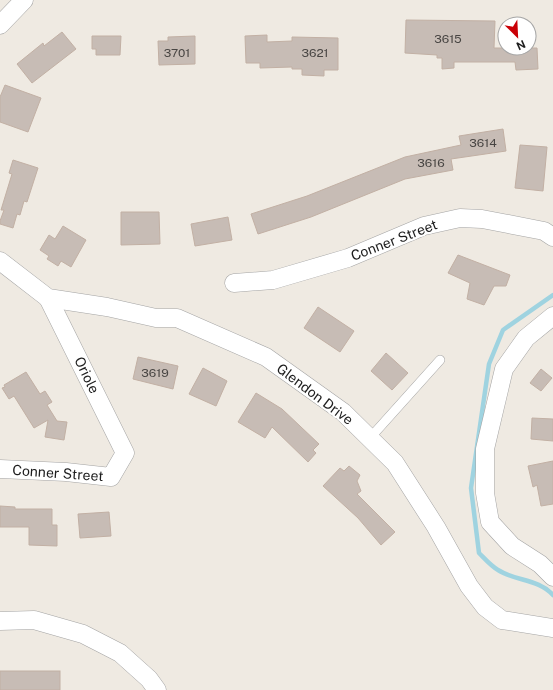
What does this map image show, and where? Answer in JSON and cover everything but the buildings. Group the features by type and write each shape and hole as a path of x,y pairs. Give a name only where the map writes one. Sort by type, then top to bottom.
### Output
{"street":[{"path":"0,25 24,0"},
{"name":"Conner Street","path":"234,283 280,278 348,258 424,226 460,218 482,219 544,231 553,237"},
{"name":"Glendon Drive","path":"0,261 48,298 107,307 156,318 178,318 266,357 343,412 395,463 436,527 469,586 485,607 502,620 553,628"},
{"name":"Oriole","path":"48,298 125,453"},
{"path":"553,316 526,338 504,369 485,449 485,493 490,522 512,546 540,564 553,577"},
{"name":"Conner Street","path":"0,469 66,472 111,477 125,453"},
{"path":"0,621 34,620 83,634 120,653 149,679 157,690"}],"lane":[{"path":"370,438 440,360"}],"waterway":[{"path":"553,295 503,330 489,364 471,488 479,553 490,564 505,574 541,586 553,595"}]}
